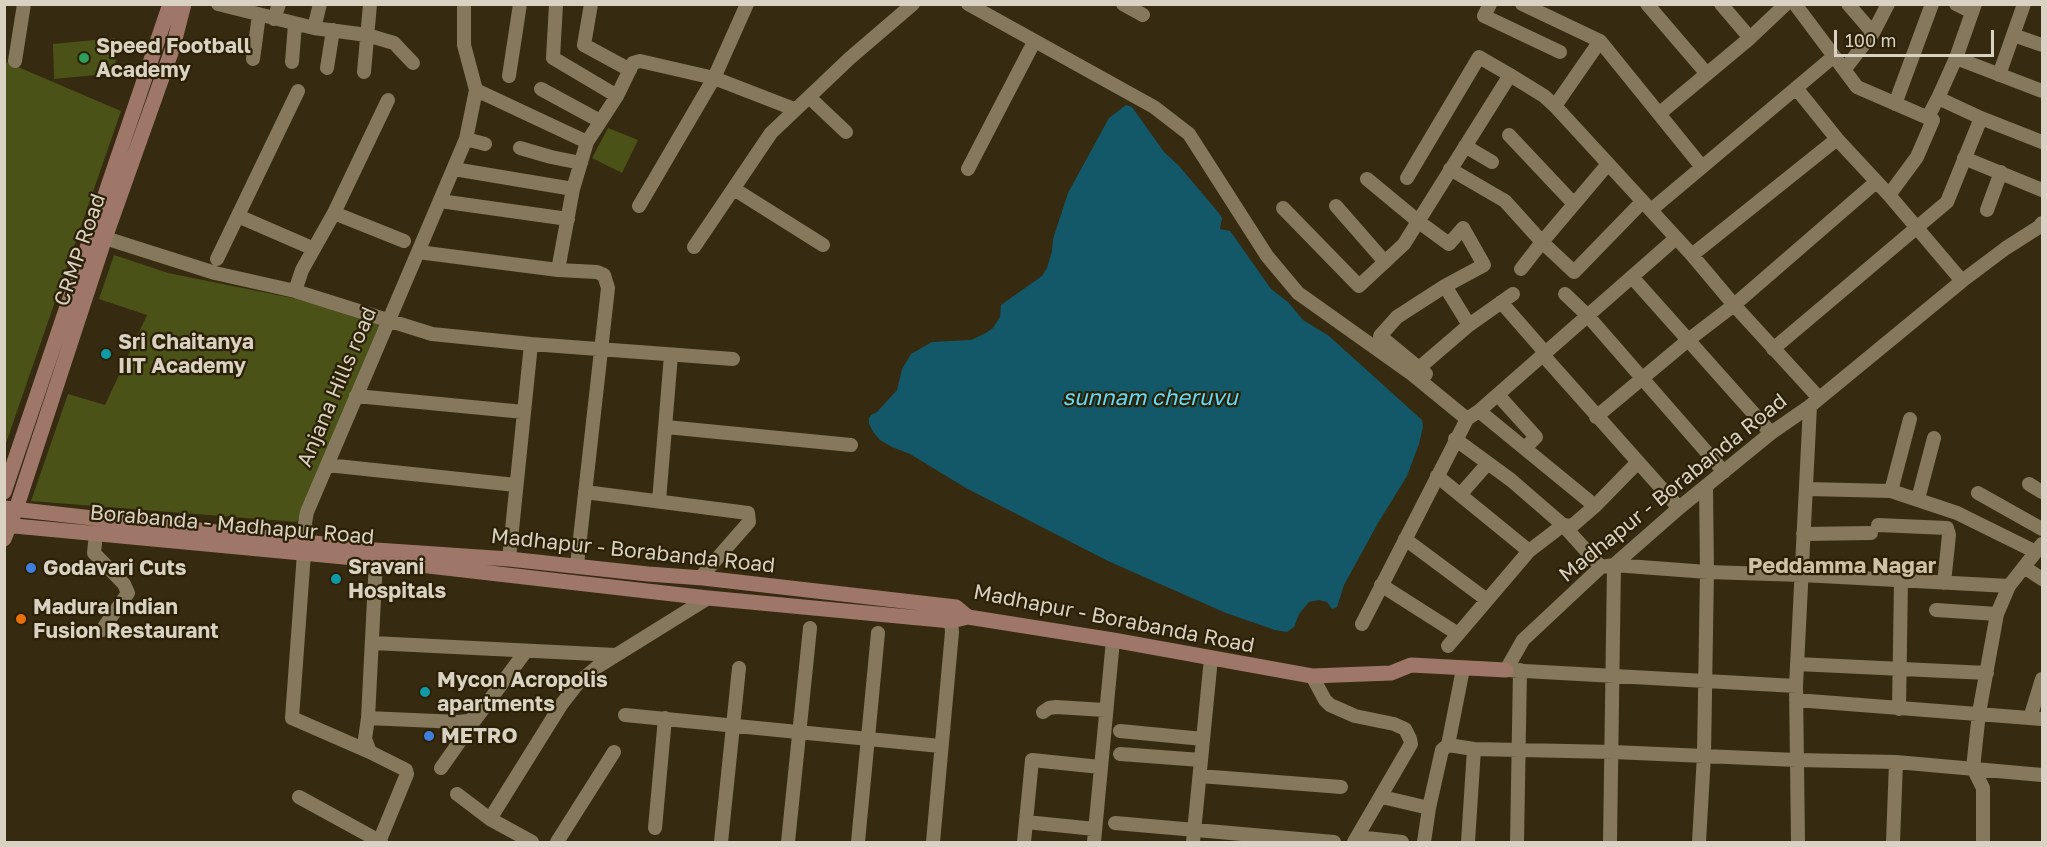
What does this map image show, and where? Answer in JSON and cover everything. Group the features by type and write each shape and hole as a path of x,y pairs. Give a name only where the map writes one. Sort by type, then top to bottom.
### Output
{"street":[{"path":"15,61 24,4"},
{"name":"CRMP Road","path":"4,492 170,4"},
{"name":"CRMP Road","path":"6,530 10,508 173,47 184,4"},
{"path":"218,4 243,8 259,15 295,24 367,35 394,43 413,63"},
{"path":"274,19 279,4"},
{"path":"315,28 320,4"},
{"path":"364,72 370,4"},
{"path":"464,4 464,45 476,90 587,142"},
{"path":"509,76 520,4"},
{"path":"556,4 553,58 616,96"},
{"path":"591,4 584,45 630,70"},
{"path":"639,206 714,78 747,4"},
{"path":"694,247 771,132 850,58 913,4"},
{"path":"968,4 1154,107 1188,134 1267,256 1298,293 1412,374 1467,419"},
{"path":"1123,4 1143,15"},
{"path":"1490,4 1484,16 1560,52"},
{"path":"1522,4 1600,42 1702,167"},
{"path":"1647,4 1707,74"},
{"path":"1721,4 1750,38"},
{"path":"1660,113 1750,38 1786,4"},
{"path":"1795,4 1857,87 1933,120 1917,157 1889,195"},
{"path":"1848,4 1873,33"},
{"path":"1844,70 1873,33 1888,4"},
{"path":"1895,104 1932,4"},
{"path":"1928,117 1956,58 1973,8 1956,4"},
{"path":"1999,75 2024,4"},
{"path":"253,59 259,15"},
{"path":"292,62 295,24"},
{"path":"327,68 333,30"},
{"path":"2013,35 2043,45"},
{"path":"968,169 1034,42"},
{"path":"1555,106 1600,42"},
{"path":"1407,178 1479,57 1544,96 1555,106 1692,255 1815,402 1803,534 1797,664 1798,843"},
{"path":"1450,170 1505,201 1542,242 1574,272 1646,206 1702,167 1833,57"},
{"path":"1956,58 2043,91"},
{"path":"558,270 573,189 587,142 616,96 633,63 640,61 714,78 794,109"},
{"path":"1283,208 1359,286 1404,244 1510,75"},
{"path":"1796,88 1837,139 1889,195 1962,281"},
{"path":"541,89 600,121"},
{"name":"Anjana Hills road","path":"370,752 292,718 306,547 305,517 454,169 466,139 476,90"},
{"path":"217,259 298,91"},
{"path":"809,97 846,132"},
{"path":"1938,98 1981,118 2043,142"},
{"path":"295,291 302,270 334,213 388,100"},
{"path":"1773,349 1947,202 1981,118"},
{"path":"1509,135 1574,204"},
{"path":"466,139 485,144"},
{"path":"1692,255 1837,139"},
{"path":"1465,146 1492,162"},
{"path":"520,148 580,163"},
{"path":"1964,158 2042,186"},
{"path":"1521,269 1608,164"},
{"path":"454,169 573,189"},
{"path":"1987,210 2001,172"},
{"path":"1367,178 1449,244 1463,228 1484,265 1445,286 1397,317 1380,336 1444,389 1444,401"},
{"path":"1596,417 1734,305 1876,182"},
{"path":"734,189 823,245"},
{"path":"440,201 568,219"},
{"path":"1336,206 1385,262"},
{"path":"334,213 404,241"},
{"path":"238,216 314,249"},
{"name":"Madhapur - Borabanda Road","path":"10,508 306,547 577,565 956,607 968,617 1313,676 1391,673 1411,666 1513,670 1523,640 1608,566 1771,433 1815,402 1962,281 2041,225"},
{"path":"105,238 215,273 295,291 432,334 733,359"},
{"path":"1362,624 1467,419 1498,395 1675,239"},
{"path":"418,252 558,270 597,272 604,275 608,288 577,565"},
{"path":"1632,277 1771,433"},
{"path":"1445,286 1469,325"},
{"path":"1419,368 1469,325 1513,294"},
{"path":"1565,294 1587,315 1724,472"},
{"path":"1501,302 1542,348 1543,355 1596,417 1679,508"},
{"path":"509,559 531,344"},
{"path":"659,501 671,355"},
{"path":"1498,395 1536,437 1525,448"},
{"path":"356,396 524,412"},
{"path":"1479,411 1595,506"},
{"path":"1891,491 1910,419"},
{"path":"666,427 852,445"},
{"path":"1918,499 1934,438"},
{"path":"1455,439 1511,480 1608,566 2009,586"},
{"path":"1460,495 1488,463"},
{"path":"1448,646 1529,551 1563,525 1572,526 1637,463"},
{"path":"327,465 516,485"},
{"path":"1437,476 1529,551"},
{"path":"2029,484 2043,492"},
{"path":"1700,843 1704,755 1706,486"},
{"path":"1807,489 1891,491 1957,513 2039,548 2009,586 1998,614 1979,713 1973,768 1983,788 1983,843"},
{"path":"585,492 748,513 749,522 700,578"},
{"path":"1978,493 2043,529"},
{"path":"1803,534 1874,529 1947,528 1949,535 1944,583"},
{"name":"Borabanda - Madhapur Road","path":"6,530 96,533 306,547 376,560 708,598 951,621 968,617"},
{"path":"96,533 94,553 124,584 128,593 102,630"},
{"path":"1405,539 1487,600"},
{"path":"300,797 380,842 407,774 406,770 370,752 365,740 376,560"},
{"path":"1608,566 1614,676 1610,843"},
{"path":"2024,567 2043,579"},
{"path":"1899,709 1901,580"},
{"path":"1381,585 1458,634"},
{"path":"490,819 561,705 578,683 597,667 708,598"},
{"path":"1936,610 1998,614"},
{"path":"933,843 952,632 951,621"},
{"path":"789,843 810,628"},
{"path":"858,843 878,633"},
{"path":"1026,822 1094,836 1113,640"},
{"path":"372,643 618,655"},
{"path":"441,768 526,651"},
{"path":"1194,837 1211,658"},
{"path":"1797,664 1987,673"},
{"path":"721,842 739,668"},
{"path":"1424,843 1429,808 1442,750 1448,745 1462,669"},
{"path":"1517,843 1519,751 1513,670 1704,681 1899,709 1979,713 2036,719 2043,679"},
{"path":"1313,676 1330,705 1355,716 1394,724 1407,733 1411,744 1356,840 1402,843"},
{"path":"1043,712 1056,707 1105,710"},
{"path":"625,715 940,746"},
{"path":"368,718 458,722 477,717"},
{"path":"655,828 665,718"},
{"path":"1120,731 1203,739"},
{"path":"1448,745 1519,751 1896,762 2043,776"},
{"path":"1468,843 1474,749"},
{"path":"557,843 615,752"},
{"path":"1120,754 1201,760"},
{"path":"1024,843 1032,760 1100,767"},
{"path":"1893,843 1896,762"},
{"path":"1200,776 1341,787"},
{"path":"457,794 490,819 532,843"},
{"path":"1382,797 1429,808"},
{"path":"1115,823 1194,837 1334,842"}],"green space":[{"name":"Speed Football Academy","path":"115,38 116,73 54,79 53,44"},
{"path":"4,61 121,111 5,446 4,446"},
{"path":"608,128 638,140 622,173 592,158"},
{"path":"114,255 168,273 297,299 380,323 297,522 31,501 68,394 105,405 147,315 99,299"}],"water":[{"name":"sunnam cheruvu","path":"1126,105 1132,107 1164,152 1218,212 1222,218 1220,229 1230,231 1271,289 1288,302 1303,320 1329,336 1422,420 1423,427 1419,444 1407,476 1344,585 1337,607 1332,609 1327,602 1319,600 1309,602 1299,614 1294,627 1287,632 1226,613 1108,561 966,488 910,454 892,447 880,440 869,424 871,415 877,412 897,390 902,369 911,354 932,342 971,340 986,333 993,328 1000,317 1001,305 1042,276 1047,268 1053,239 1068,193 1109,118"}],"place":[{"name":"Speed Football Academy","path":"84,58"},
{"name":"Sri Chaitanya IIT Academy","path":"106,354"},
{"name":"Godavari Cuts","path":"31,568"},
{"name":"Sravani Hospitals","path":"336,579"},
{"name":"Madura Indian Fusion Restaurant","path":"21,619"},
{"name":"Mycon Acropolis apartments","path":"425,692"},
{"name":"METRO","path":"429,736"}],"district":[{"name":"Peddamma Nagar","path":"1842,566"}]}
